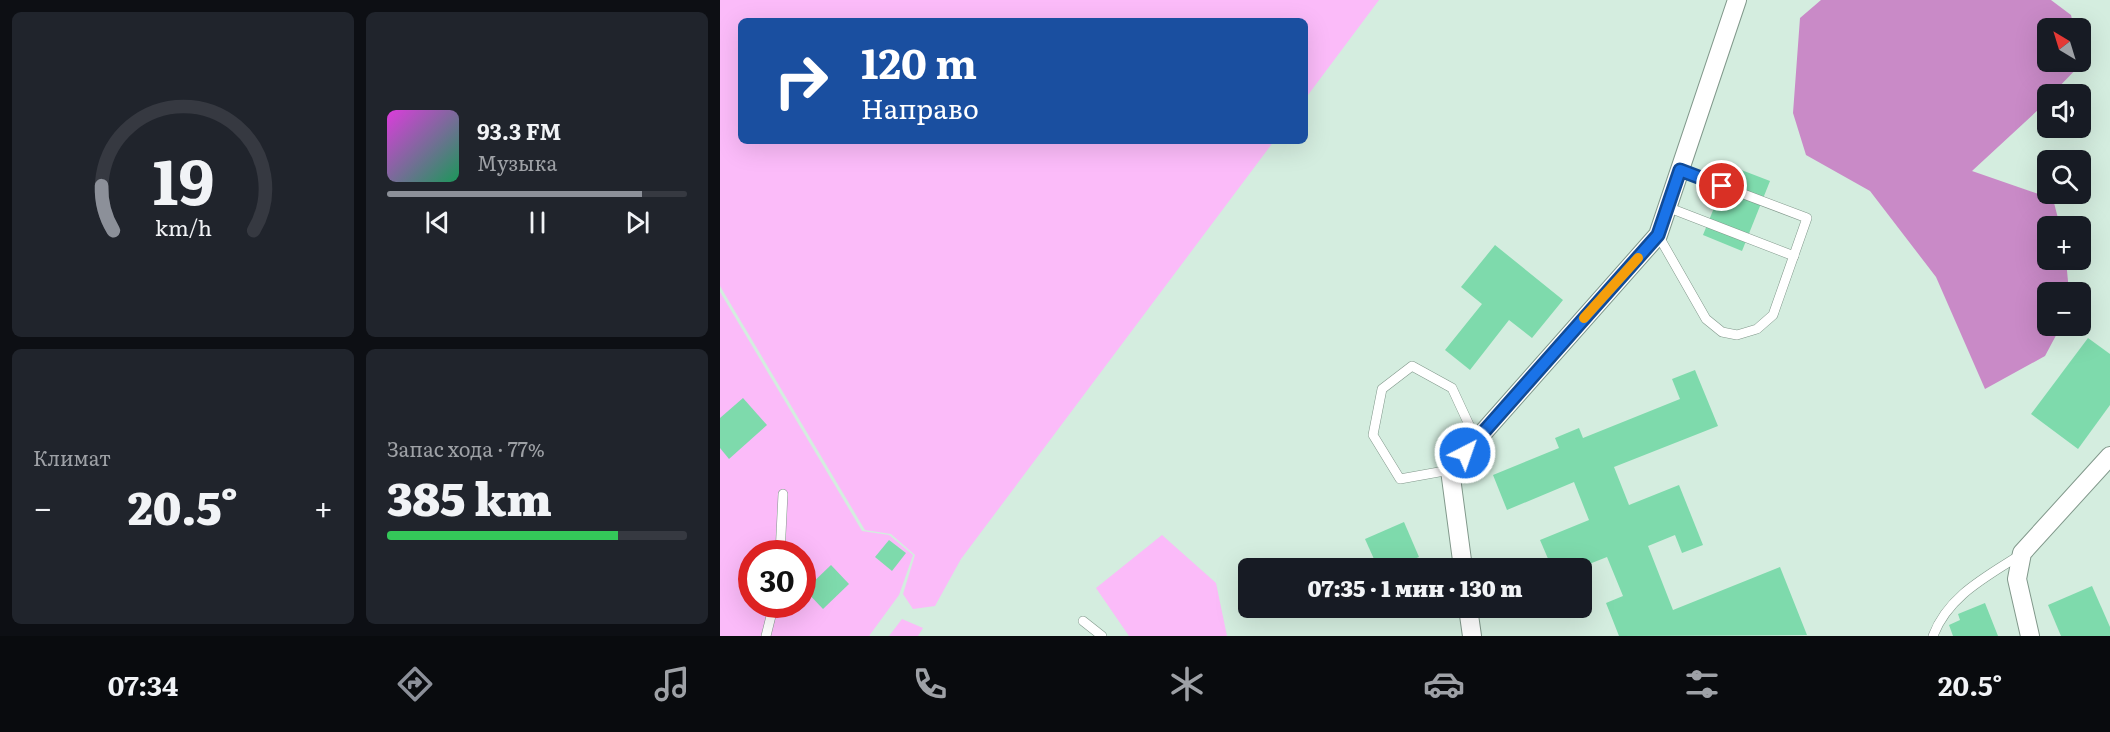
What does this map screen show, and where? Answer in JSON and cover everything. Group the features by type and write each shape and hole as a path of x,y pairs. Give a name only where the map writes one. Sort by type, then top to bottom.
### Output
{"street":[{"path":"1462,558 1450,470 1658,235 1737,0"},
{"path":"2030,636 2017,579 2022,553 2110,456"},
{"path":"1469,618 1472,636"}],"lane":[{"path":"1658,235 1706,319 1722,332 1737,335 1757,329 1773,315 1807,218 1680,170"},
{"path":"1667,207 1794,256"},
{"path":"1450,470 1400,479 1373,435 1382,389 1412,366 1452,388 1471,429 1480,436"},
{"path":"781,540 783,494"},
{"path":"1933,636 1939,618 1962,593 2022,553"},
{"path":"766,636 770,618"},
{"path":"1083,621 1102,636"}],"shaded area":[{"path":"720,0 1379,0 1308,95 1308,18 738,18 738,144 1272,144 961,559 935,606 913,609 903,594 915,555 891,534 865,530 720,286"},
{"path":"1821,0 2051,0 2071,15 2072,18 2037,18 2037,72 2073,72 2062,84 2037,84 2037,111 1972,171 2037,193 2037,204 2054,204 2057,216 2037,216 2037,270 2067,270 2068,282 2037,282 2037,336 2056,336 2045,356 1985,389 1936,277 1870,191 1806,155 1793,113 1800,18"},
{"path":"720,292 862,531 889,535 913,555 899,595 869,636 720,636"},
{"path":"1162,535 1216,583 1227,636 1129,636 1096,588"},
{"path":"902,619 923,628 918,636 889,636"}],"building":[{"path":"1731,166 1770,181 1742,251 1703,235"},
{"path":"1495,245 1563,300 1532,338 1509,320 1470,370 1445,350 1482,304 1461,287"},
{"path":"2088,338 2110,354 2110,405 2078,449 2031,414"},
{"path":"1695,370 1718,426 1614,467 1629,505 1679,485 1703,545 1682,553 1675,535 1648,546 1673,610 1780,567 1807,635 1619,636 1606,603 1623,596 1607,557 1592,563 1592,558 1548,558 1540,540 1589,520 1574,482 1507,510 1493,475 1559,448 1555,438 1579,428 1583,438 1680,399 1672,379"},
{"path":"743,398 767,425 729,459 720,448 720,418"},
{"path":"1404,522 1419,557 1374,558 1365,539"},
{"path":"889,540 906,553 892,571 875,557"},
{"path":"831,565 849,584 823,609 816,602 816,579"},
{"path":"2092,586 2110,627 2110,636 2061,636 2048,605"},
{"path":"1985,603 1998,636 1953,636 1949,625 1960,620 1958,614"}],"slow traffic":[{"path":"1584,318 1638,258"}],"route":[{"path":"1465,453 1658,235 1680,170 1722,186"}]}
